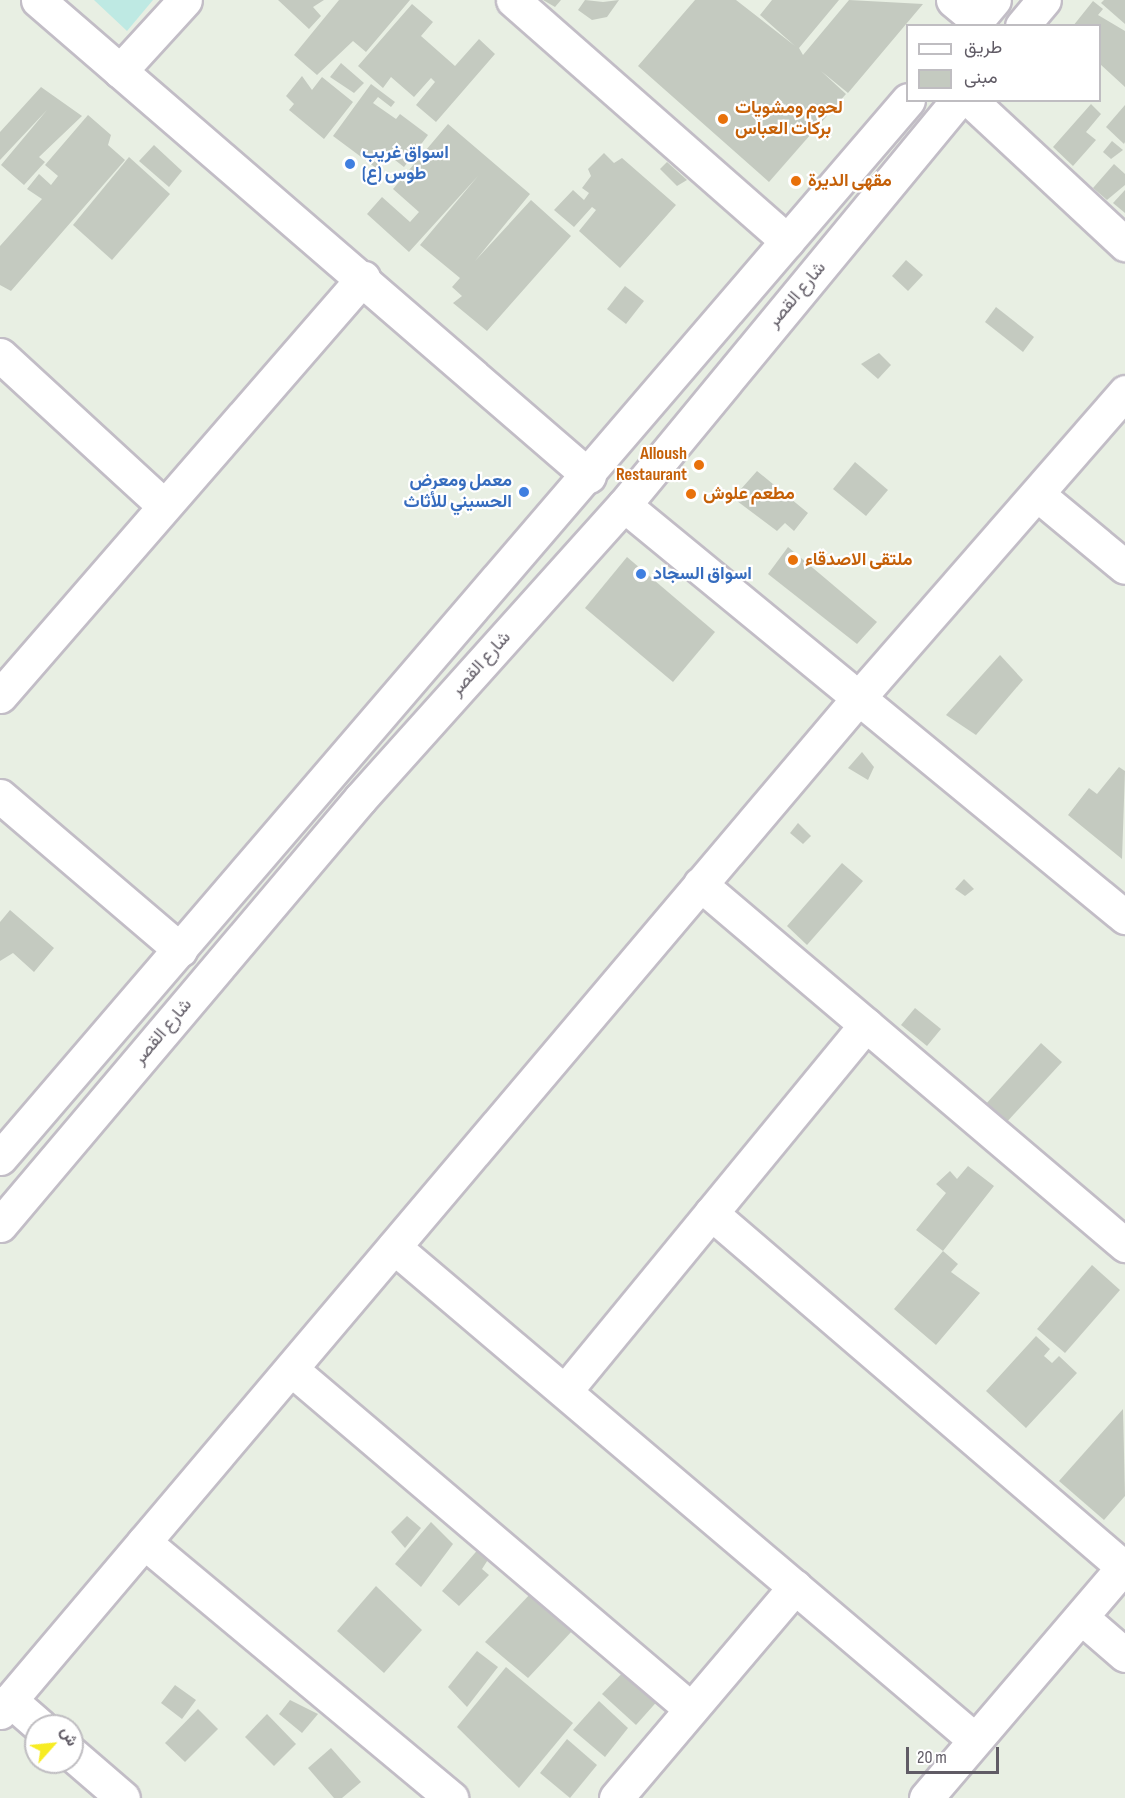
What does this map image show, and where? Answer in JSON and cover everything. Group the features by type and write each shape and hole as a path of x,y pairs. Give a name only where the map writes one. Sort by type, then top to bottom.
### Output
{"street":[{"path":"38,0 363,278 589,476"},
{"path":"120,71 185,0"},
{"path":"513,0 788,241"},
{"path":"1024,24 1044,0"},
{"path":"0,1158 359,739 589,476 906,102"},
{"name":"شارع القصر","path":"0,1225 390,766 624,505 956,102"},
{"path":"972,102 1125,244"},
{"path":"0,696 363,278"},
{"path":"0,355 164,506"},
{"path":"24,1717 5,1706 861,695 1125,392"},
{"path":"1036,494 1125,567"},
{"path":"624,505 861,695 1125,917"},
{"path":"359,739 367,761 390,766"},
{"path":"0,796 180,950"},
{"path":"285,825 306,829 315,853"},
{"path":"700,884 1125,1245"},
{"path":"566,1391 866,1025"},
{"path":"711,1213 1124,1566 926,1798"},
{"path":"394,1247 975,1739"},
{"path":"291,1369 691,1709"},
{"path":"144,1542 451,1798"},
{"path":"616,1798 795,1587"},
{"path":"1081,1617 1125,1655"},
{"path":"84,1764 123,1798"}],"shaded area":[{"path":"94,0 153,0 127,31"}],"building":[{"path":"278,0 324,0 313,7 321,16 309,29"},
{"path":"339,0 410,0 366,52 353,41 317,75 294,55"},
{"path":"543,0 561,0 555,7"},
{"path":"585,0 603,2 619,0 607,17 592,20 578,10"},
{"path":"695,0 736,0 795,46 760,15 772,0 839,0 799,48 803,55 849,0 923,4 848,93 821,71 846,94 769,182 638,66"},
{"path":"1104,0 1125,0 1125,24 1101,3"},
{"path":"1093,1 1103,9 1098,15 1125,31 1125,87 1101,65 1101,24 1075,24"},
{"path":"412,4 433,22 421,36 455,66 479,39 495,54 436,122 416,105 435,82 431,78 414,97 391,77 383,88 358,66"},
{"path":"341,63 364,83 354,93 330,77"},
{"path":"302,76 312,90 322,77 353,102 324,139 289,110 294,104 286,96"},
{"path":"371,84 395,102 391,107 378,97 373,103 396,119 400,114 428,135 404,167 386,153 376,168 333,136"},
{"path":"41,87 82,116 39,157 45,162 24,185 1,165 47,110 0,160 0,132"},
{"path":"1091,104 1101,114 1086,132 1096,140 1073,166 1053,147"},
{"path":"1125,105 1125,142 1124,144 1106,127"},
{"path":"88,115 111,135 108,145 125,160 11,291 0,285 0,246 42,199 27,189 39,174 51,185 58,176 45,165"},
{"path":"448,124 530,194 475,261 531,200 571,236 487,331 453,303 462,296 452,287 460,278 420,245 478,176 409,252 367,214 382,197 410,222 419,212 393,189"},
{"path":"1112,141 1123,150 1111,159 1103,152"},
{"path":"154,145 182,171 169,187 139,161"},
{"path":"604,153 614,163 622,158 676,205 620,268 579,231 596,210 592,207 574,227 554,210 573,190 584,200 589,193 582,188 591,176 588,169"},
{"path":"129,157 170,194 112,260 73,225"},
{"path":"667,162 687,180 677,186 660,169"},
{"path":"1114,164 1125,174 1125,185 1107,200 1093,188"},
{"path":"1125,190 1125,213 1113,203"},
{"path":"906,260 923,275 908,291 892,276"},
{"path":"625,286 644,301 626,324 607,309"},
{"path":"996,307 1034,337 1023,352 985,322"},
{"path":"879,353 891,365 878,379 861,364"},
{"path":"855,462 888,490 866,516 833,489"},
{"path":"757,471 808,513 794,531 785,523 777,531 733,498"},
{"path":"788,547 877,622 857,644 768,574"},
{"path":"627,557 715,632 673,682 585,608"},
{"path":"1000,655 1023,680 976,735 946,715"},
{"path":"862,752 874,767 868,780 848,768"},
{"path":"1119,767 1125,771 1122,859 1068,815 1089,788 1097,794"},
{"path":"798,823 811,836 803,844 790,833"},
{"path":"842,863 863,881 807,945 787,926"},
{"path":"964,879 974,889 965,896 955,889"},
{"path":"10,910 54,948 34,972 13,953 0,961 0,922"},
{"path":"915,1008 941,1029 927,1046 901,1025"},
{"path":"1041,1043 1062,1062 1005,1124 985,1105"},
{"path":"968,1166 994,1186 943,1251 916,1230 946,1193 936,1184 950,1171 957,1179"},
{"path":"943,1251 958,1264 951,1272 980,1293 936,1345 894,1309"},
{"path":"1092,1265 1120,1290 1065,1353 1037,1329"},
{"path":"1036,1336 1050,1349 1044,1356 1052,1363 1059,1356 1077,1373 1026,1428 986,1391"},
{"path":"1123,1409 1125,1496 1104,1520 1059,1481"},
{"path":"407,1516 421,1528 405,1548 391,1532"},
{"path":"431,1522 453,1544 421,1587 395,1564"},
{"path":"481,1546 491,1555 482,1569 489,1575 459,1606 442,1591"},
{"path":"376,1586 422,1630 384,1673 337,1631"},
{"path":"532,1592 573,1630 528,1678 485,1642"},
{"path":"477,1651 498,1667 467,1707 448,1687"},
{"path":"629,1666 661,1697 636,1725 602,1694"},
{"path":"506,1667 573,1723 519,1788 457,1727"},
{"path":"175,1685 196,1700 182,1719 161,1703"},
{"path":"290,1700 318,1714 302,1733 279,1714"},
{"path":"599,1701 628,1728 605,1757 573,1730"},
{"path":"198,1709 218,1729 185,1762 165,1743"},
{"path":"267,1714 296,1744 274,1766 245,1737"},
{"path":"567,1739 597,1765 570,1798 540,1773"},
{"path":"331,1748 361,1782 342,1798 334,1798 308,1768"}],"place":[{"name":"لحوم ومشويات بركات العباس","path":"723,119"},
{"name":"اسواق غريب طوس (ع)","path":"350,164"},
{"name":"مقهى الديرة","path":"796,181"},
{"name":"Alloush Restaurant","path":"699,465"},
{"name":"معمل ومعرض الحسيني للأثاث","path":"524,492"},
{"name":"مطعم علوش","path":"691,494"},
{"name":"ملتقى الاصدقاء","path":"793,560"},
{"name":"اسواق السجاد","path":"641,574"}]}
